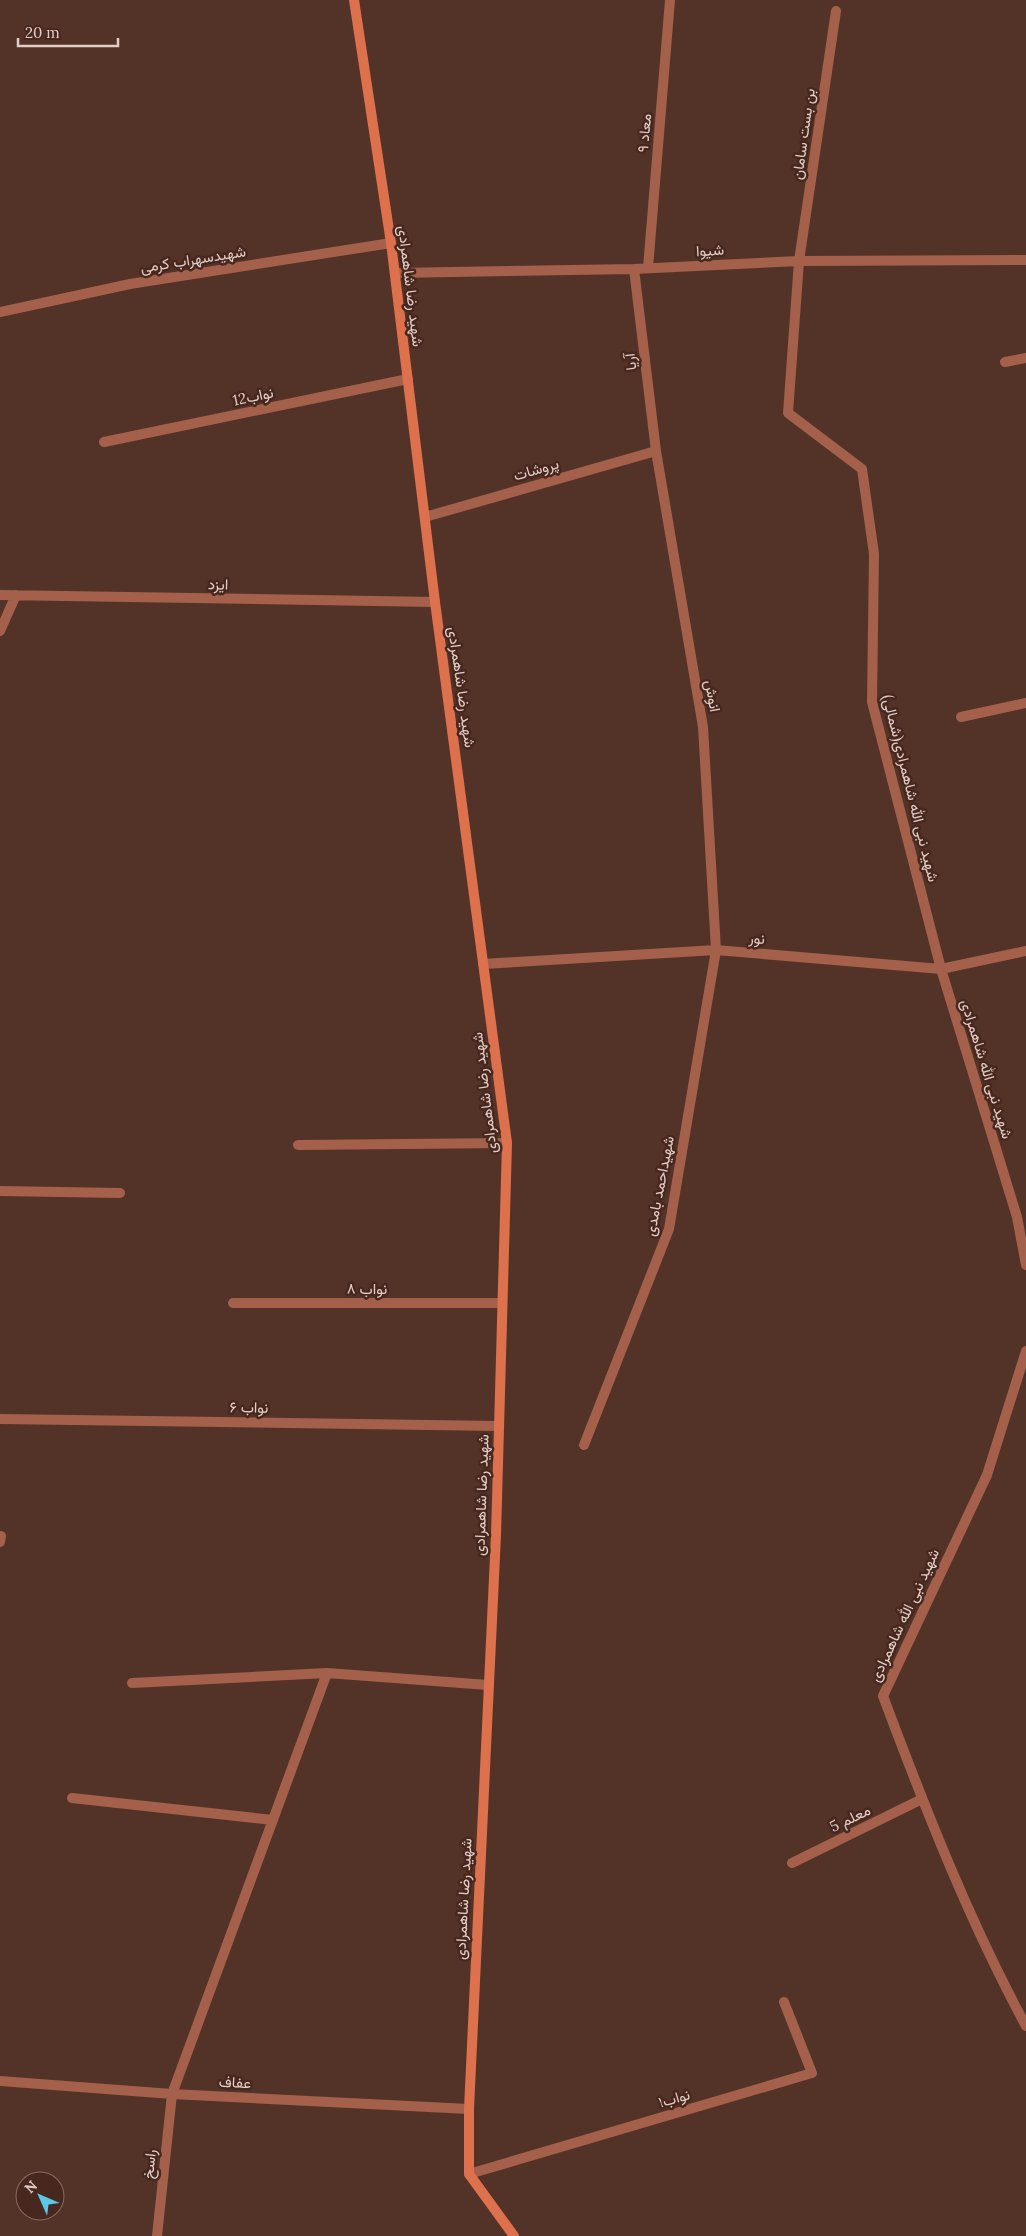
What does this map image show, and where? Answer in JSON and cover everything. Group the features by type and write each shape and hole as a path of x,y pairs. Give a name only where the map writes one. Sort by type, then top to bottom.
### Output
{"main road":[{"name":"شهید رضا شاهمرادی","path":"354,0 391,243 435,602 507,1143 496,1534 469,2109 469,2174"},
{"path":"469,2174 514,2236"}],"street":[{"name":"معاد ۹","path":"648,268 670,0"},
{"name":"بن بست سامان","path":"800,261 836,10"},
{"name":"شهیدسهراب کرمی","path":"0,312 130,284 391,243"},
{"name":"شیوا","path":"395,273 634,269 800,261 1026,260"},
{"name":"شهید نبی الله شاهمرادی(شمالی)","path":"800,261 788,413 862,469 874,554 872,702 940,969"},
{"name":"آریا","path":"634,269 656,451"},
{"path":"1006,362 1026,358"},
{"name":"نواب12","path":"104,442 408,379"},
{"name":"پروشات","path":"425,517 656,451"},
{"name":"انوش","path":"656,451 703,727 716,950"},
{"name":"ایزد","path":"0,595 435,602"},
{"path":"0,631 16,595"},
{"path":"961,717 1026,702"},
{"name":"نور","path":"483,964 716,950 940,969 1026,951"},
{"name":"شهیداحمد بامدی","path":"584,1445 669,1229 716,950"},
{"name":"شهید نبی الله شاهمرادی","path":"940,969 1017,1217 1026,1265"},
{"path":"298,1145 507,1143"},
{"path":"0,1191 120,1193"},
{"name":"نواب ۸","path":"233,1303 502,1303"},
{"name":"شهید نبی الله شاهمرادی","path":"1026,1351 987,1474 882,1696 922,1799 995,1970 1026,2026"},
{"name":"نواب ۶","path":"0,1419 499,1426"},
{"path":"132,1683 327,1673 488,1685"},
{"name":"راسخ","path":"156,2236 172,2094 327,1673"},
{"path":"72,1798 273,1820"},
{"name":"معلم 5","path":"792,1863 922,1799"},
{"name":"نواب۱","path":"469,2174 812,2073 784,2002"},
{"name":"عفاف","path":"0,2080 172,2094 469,2109"}]}
